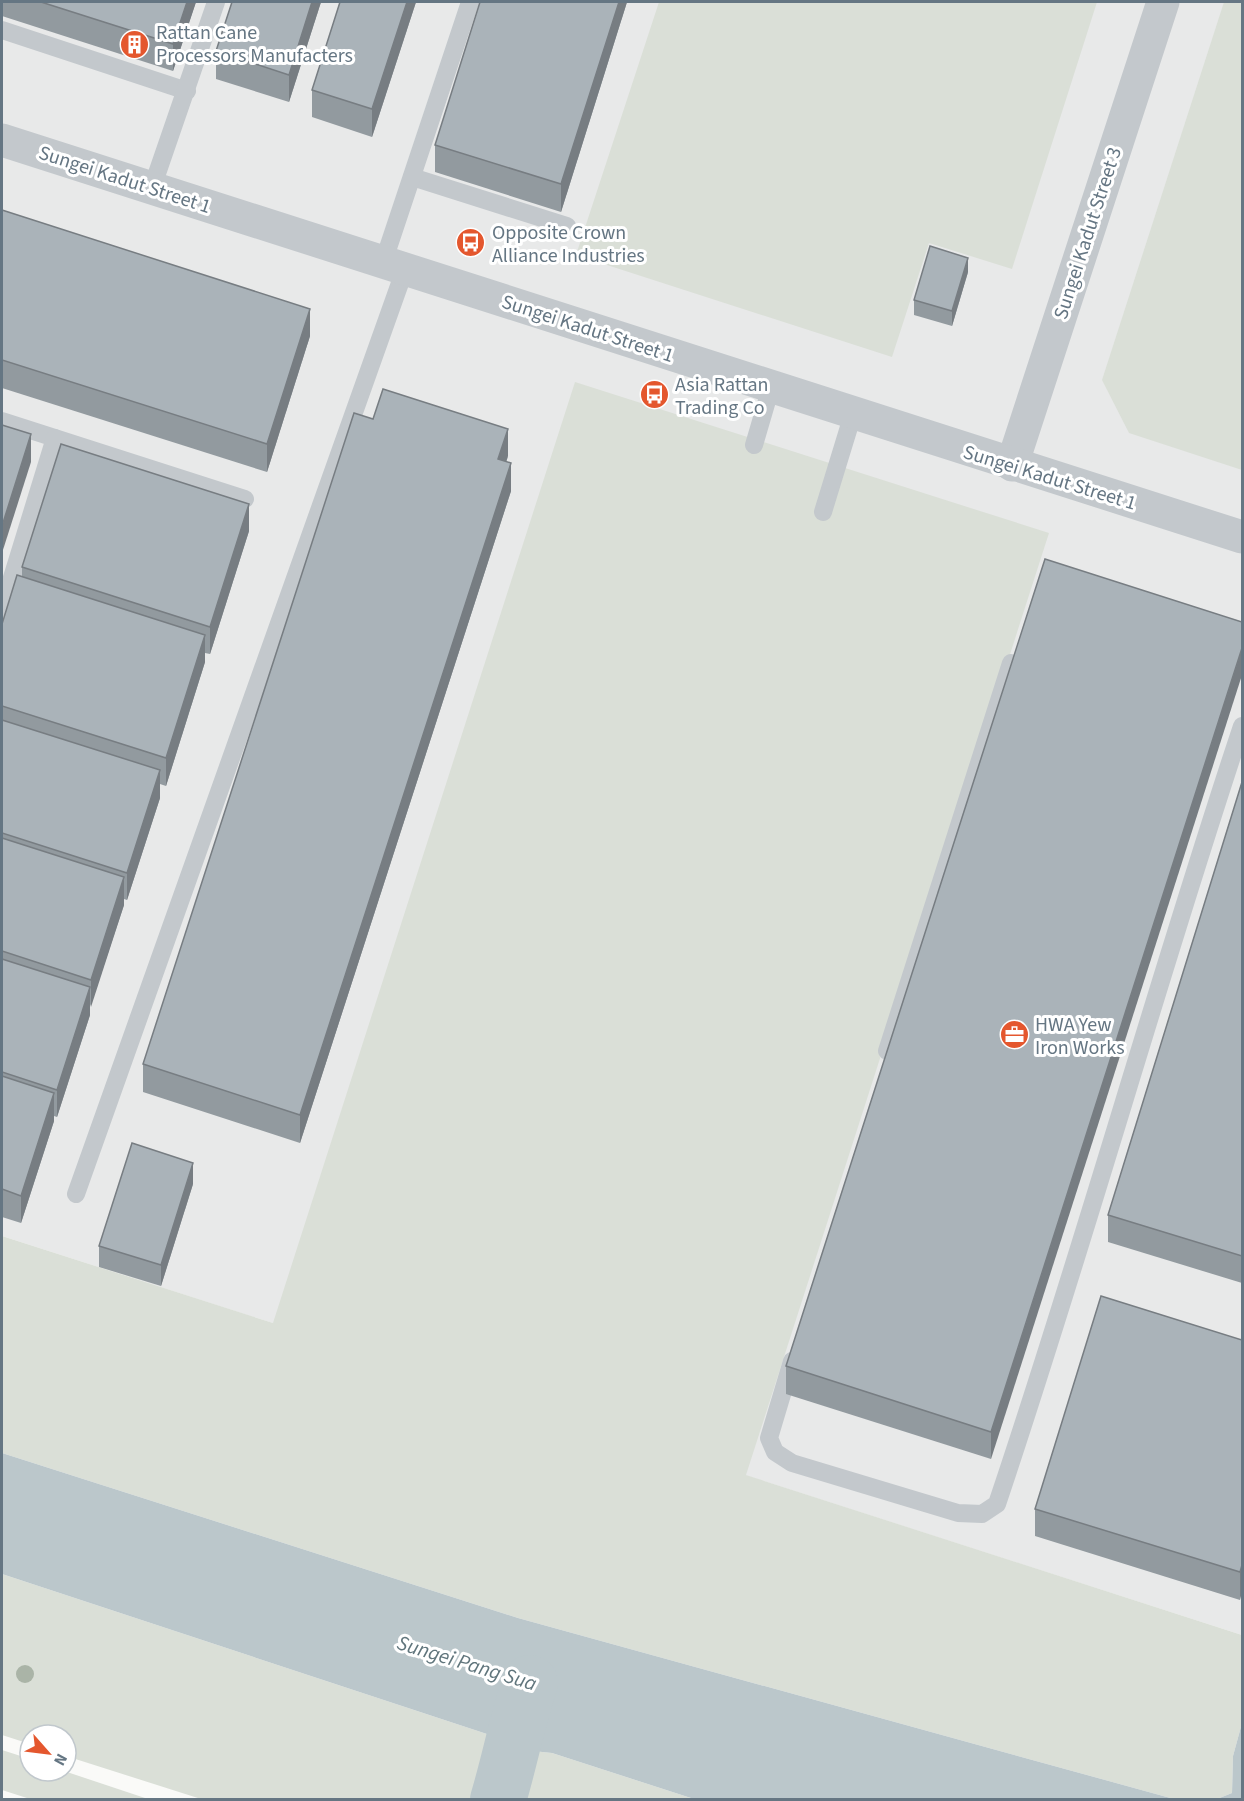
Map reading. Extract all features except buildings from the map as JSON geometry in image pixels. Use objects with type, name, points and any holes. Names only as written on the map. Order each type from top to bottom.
[{"type":"street","name":"Sungei Kadut Street 3","points":[[1012,465],[1162,2]]},
{"type":"street","name":"Sungei Kadut Street 1","points":[[2,140],[1242,537]]},
{"type":"lane","points":[[152,188],[216,2]]},
{"type":"lane","points":[[76,1194],[394,266],[412,177],[470,2]]},
{"type":"lane","points":[[2,30],[187,91]]},
{"type":"lane","points":[[412,177],[567,226]]},
{"type":"lane","points":[[754,445],[771,387]]},
{"type":"lane","points":[[823,512],[853,414]]},
{"type":"lane","points":[[2,421],[245,499]]},
{"type":"lane","points":[[2,610],[55,438]]},
{"type":"lane","points":[[883,1066],[1018,644]]},
{"type":"lane","points":[[797,1347],[769,1438],[775,1452],[792,1463],[958,1513],[982,1514],[997,1504],[1042,1368],[1191,880],[1242,726]]},
{"type":"shaded area","points":[[2,2],[1242,2],[1242,1635],[2,1236]]},
{"type":"shaded area","points":[[659,2],[1097,2],[1012,269],[929,243],[892,357],[576,255]]},
{"type":"shaded area","points":[[1224,2],[1242,2],[1242,470],[1129,433],[1102,380]]},
{"type":"shaded area","points":[[575,382],[1049,533],[746,1475],[1242,1635],[1242,1723],[1233,1756],[1232,1793],[1217,1799],[1174,1799],[518,1618],[2,1453],[2,1236],[273,1323]]},
{"type":"shaded area","points":[[2,1574],[496,1737],[513,1749],[552,1753],[694,1799],[201,1799],[78,1760],[78,1723],[18,1723],[18,1740],[2,1735]]},
{"type":"shaded area","points":[[2,1750],[18,1755],[18,1783],[78,1783],[78,1776],[148,1799],[30,1799],[2,1790]]},
{"type":"water","name":"Sungei Pang Sua","points":[[2,1453],[518,1618],[1174,1799],[694,1799],[552,1753],[513,1749],[496,1737],[2,1574]]},
{"type":"water","points":[[1242,1723],[1242,1799],[1217,1799],[1232,1793],[1233,1756]]},
{"type":"waterway","name":"Sungei Pang Sua","points":[[498,1800],[530,1683]]},
{"type":"place","name":"Rattan Cane Processors Manufacters","points":[[135,44]]},
{"type":"place","name":"Opposite Crown Alliance Industries","points":[[471,243]]},
{"type":"place","name":"Asia Rattan Trading Co","points":[[654,395]]},
{"type":"place","name":"HWA Yew Iron Works","points":[[1014,1035]]}]
